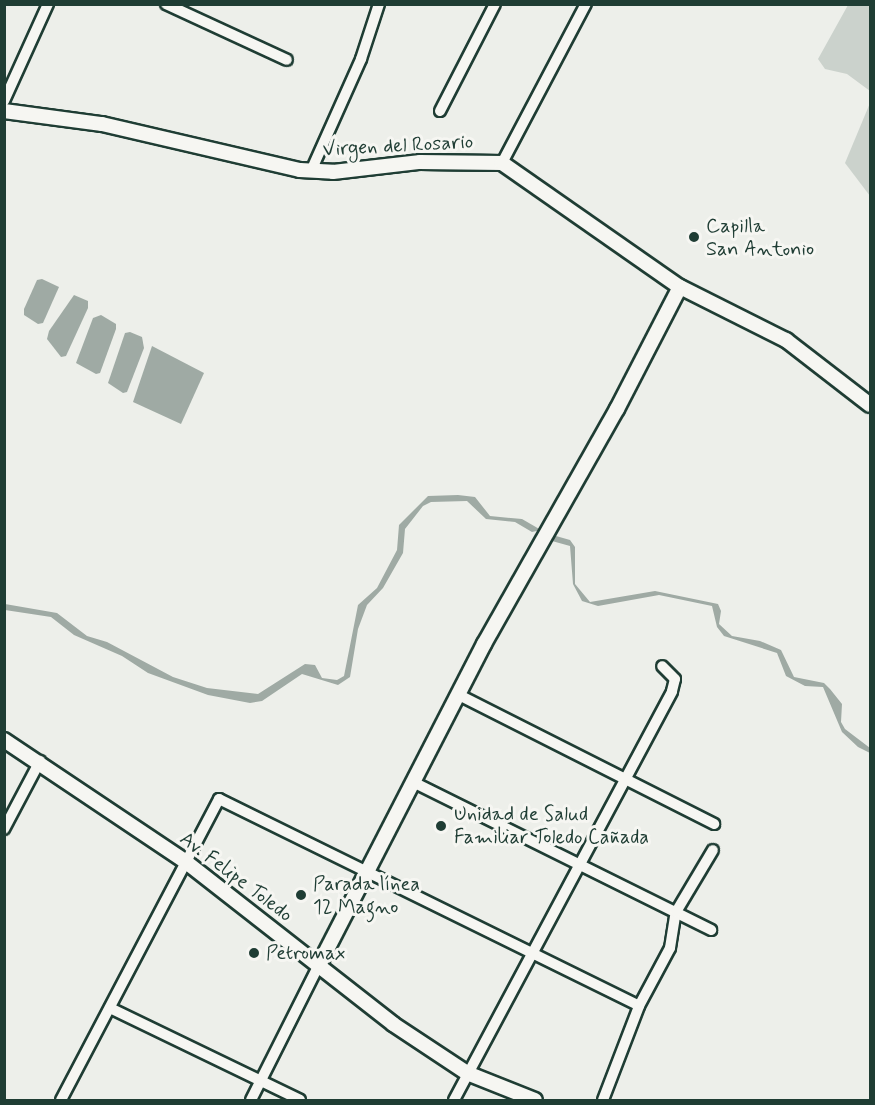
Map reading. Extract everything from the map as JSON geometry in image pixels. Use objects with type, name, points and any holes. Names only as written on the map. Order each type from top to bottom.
[{"type":"street","points":[[4,101],[48,4]]},
{"type":"street","points":[[166,4],[287,60]]},
{"type":"street","points":[[311,171],[362,59],[379,4]]},
{"type":"street","points":[[440,111],[495,4]]},
{"type":"street","points":[[586,4],[502,163],[680,287],[786,340],[870,405]]},
{"type":"street","name":"Virgen del Rosario","points":[[4,111],[102,124],[311,171],[420,162],[502,163]]},
{"type":"street","points":[[251,1101],[365,872],[484,644],[618,409],[680,287]]},
{"type":"street","points":[[454,1101],[672,691],[675,679],[662,666]]},
{"type":"street","points":[[459,695],[714,824]]},
{"type":"street","name":"Av. Felipe Toledo","points":[[4,740],[186,862],[393,1024],[467,1073],[535,1101]]},
{"type":"street","points":[[4,829],[40,762]]},
{"type":"street","points":[[413,782],[711,930]]},
{"type":"street","points":[[62,1100],[219,799],[639,1006]]},
{"type":"street","points":[[603,1101],[639,1006],[670,948],[676,912],[714,850]]},
{"type":"street","points":[[110,1008],[300,1101]]},
{"type":"shaded area","points":[[848,5],[870,5],[870,91],[847,74],[825,69],[818,59]]},
{"type":"shaded area","points":[[870,103],[870,196],[845,163]]},
{"type":"shaded area","points":[[42,279],[59,287],[43,323],[38,324],[24,315],[24,309],[37,280]]},
{"type":"shaded area","points":[[74,295],[88,301],[88,308],[66,356],[61,357],[47,339],[49,331]]},
{"type":"shaded area","points":[[101,315],[116,324],[116,329],[100,373],[96,374],[76,363],[93,318]]},
{"type":"shaded area","points":[[130,332],[142,337],[144,348],[127,392],[123,393],[108,383],[125,333]]},
{"type":"shaded area","points":[[152,346],[204,373],[181,424],[133,402]]},
{"type":"shaded area","points":[[428,496],[475,497],[490,516],[522,519],[541,530],[532,532],[515,522],[486,519],[467,501],[431,502],[423,506],[405,529],[403,553],[383,588],[367,605],[358,629],[350,677],[338,685],[302,674],[262,701],[250,703],[208,695],[148,673],[122,656],[74,635],[51,617],[5,610],[5,604],[57,613],[87,636],[107,642],[173,677],[207,688],[258,694],[305,664],[315,665],[322,678],[337,680],[344,676],[358,605],[377,588],[397,550],[399,525]]},
{"type":"shaded area","points":[[556,536],[570,540],[575,547],[575,584],[590,602],[655,591],[718,604],[721,611],[719,624],[732,636],[760,641],[781,650],[794,677],[824,683],[842,704],[841,722],[845,729],[870,748],[870,753],[858,747],[842,732],[823,687],[805,686],[786,676],[777,653],[724,636],[717,627],[712,606],[659,595],[598,606],[582,601],[573,584],[570,546],[552,541]]},
{"type":"place","name":"Capilla San Antonio","points":[[694,237]]},
{"type":"place","name":"Unidad de Salud Familiar Toledo Cañada","points":[[441,826]]},
{"type":"place","name":"Parada línea 12 Magno","points":[[301,895]]},
{"type":"place","name":"Petromax","points":[[254,953]]}]
